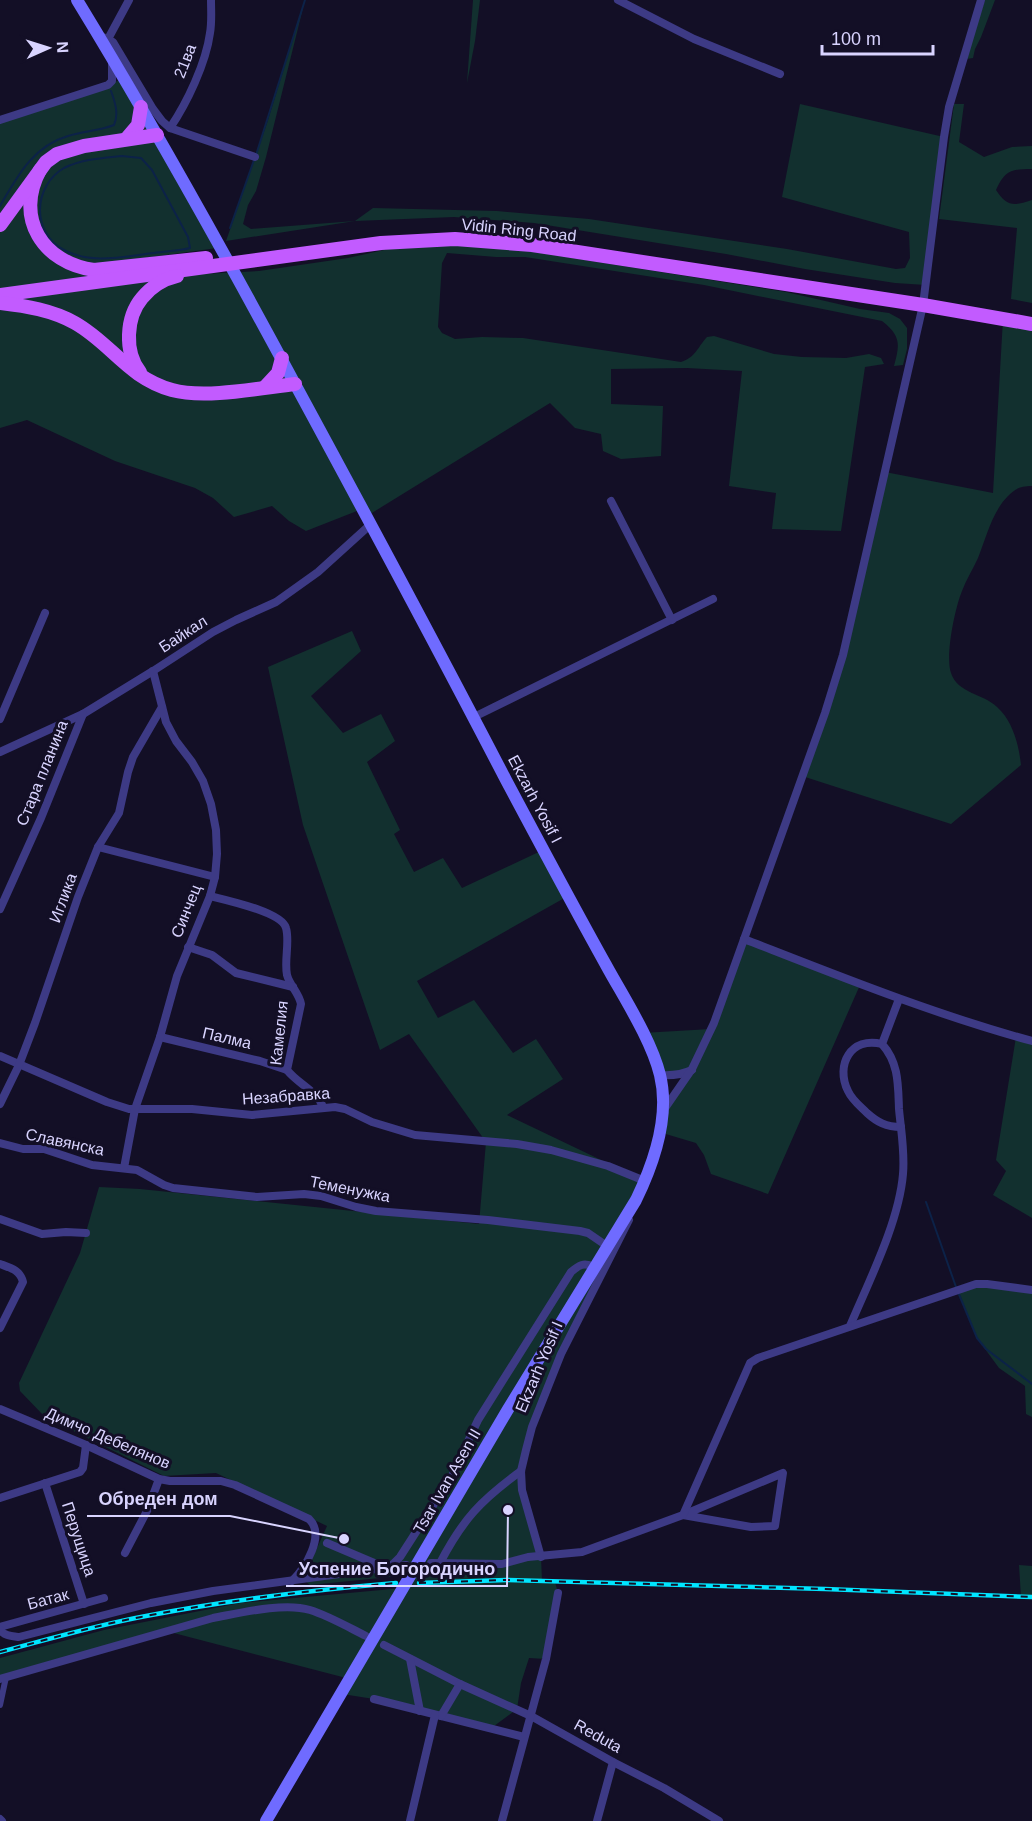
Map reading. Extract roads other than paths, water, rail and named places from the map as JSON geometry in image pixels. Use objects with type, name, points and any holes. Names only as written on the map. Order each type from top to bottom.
[{"type":"main road","name":"Ekzarh Yosif I","points":[[77,0],[103,36],[111,57],[208,224],[282,358],[543,850],[632,1012],[651,1052],[660,1075],[662,1101],[656,1148],[636,1200],[605,1249]]},
{"type":"main road","points":[[127,138],[138,125],[141,107]]},
{"type":"main road","points":[[0,225],[46,162],[57,154],[69,149],[157,135]]},
{"type":"main road","points":[[40,170],[34,182],[31,199],[33,225],[37,235],[55,255],[82,268],[106,269],[347,242],[381,243]]},
{"type":"main road","name":"Vidin Ring Road","points":[[0,295],[324,250],[381,243],[455,239],[532,245],[1032,324]]},
{"type":"main road","points":[[155,384],[146,379],[137,369],[130,354],[129,337],[133,316],[141,299],[154,286],[179,275],[304,258],[324,250]]},
{"type":"main road","points":[[0,303],[45,310],[76,324],[101,341],[140,376],[155,384],[188,393],[206,394],[295,384]]},
{"type":"main road","points":[[265,387],[278,373],[282,358]]},
{"type":"main road","name":"Tsar Ivan Asen II","points":[[266,1821],[605,1249]]},
{"type":"street","points":[[129,0],[103,36],[117,48],[162,121],[170,128],[255,157]]},
{"type":"street","name":"21ва","points":[[170,128],[188,94],[208,43],[211,31],[210,0]]},
{"type":"street","points":[[618,0],[694,39],[780,74]]},
{"type":"street","points":[[661,1114],[692,1069],[714,1023],[825,713],[843,655],[923,305],[949,107],[978,1]]},
{"type":"street","points":[[0,120],[108,86],[112,81],[113,72],[111,57]]},
{"type":"street","points":[[611,501],[672,620]]},
{"type":"street","name":"Байкал","points":[[0,752],[82,714],[213,632],[276,602],[318,572],[371,524]]},
{"type":"street","points":[[474,717],[713,599]]},
{"type":"street","points":[[0,719],[45,613]]},
{"type":"street","name":"Синчец","points":[[124,1168],[135,1109],[160,1037],[177,976],[210,896],[215,877],[216,830],[211,804],[203,781],[166,722],[153,671]]},
{"type":"street","name":"Иглика","points":[[0,1104],[19,1065],[98,847],[119,813],[133,757],[162,707]]},
{"type":"street","name":"Стара планина","points":[[0,909],[41,818],[82,714]]},
{"type":"street","points":[[98,847],[215,877]]},
{"type":"street","name":"Камелия","points":[[210,896],[266,912],[284,922],[287,973],[301,1004],[287,1070],[292,1077],[317,1096],[323,1107]]},
{"type":"street","points":[[744,939],[899,999],[979,1027],[1032,1041]]},
{"type":"street","points":[[188,947],[212,956],[236,973],[293,987]]},
{"type":"street","points":[[882,1044],[899,999]]},
{"type":"street","name":"Палма","points":[[160,1037],[260,1061],[287,1070]]},
{"type":"street","points":[[850,1326],[883,1248],[903,1175],[903,1150],[896,1069],[889,1052],[882,1044],[868,1043],[853,1049],[845,1063],[843,1073],[849,1094],[882,1124],[901,1127]]},
{"type":"street","name":"Незабравка","points":[[0,1056],[120,1107],[192,1109],[252,1115],[335,1107],[345,1109],[372,1122],[415,1135],[517,1144],[551,1150],[608,1166],[645,1181]]},
{"type":"street","points":[[660,1075],[672,1076],[692,1069]]},
{"type":"street","name":"Славянска","points":[[0,1143],[23,1149],[44,1149],[92,1165],[124,1168]]},
{"type":"street","name":"Теменужка","points":[[124,1168],[137,1170],[173,1188],[257,1197],[304,1194],[376,1211],[488,1220],[580,1231],[588,1233],[605,1249]]},
{"type":"street","name":"Ekzarh Yosif I","points":[[541,1557],[522,1490],[521,1471],[532,1427],[561,1354],[625,1229],[636,1200]]},
{"type":"street","points":[[0,1219],[42,1234],[86,1233]]},
{"type":"street","points":[[0,1264],[18,1271],[23,1282],[3,1316],[0,1328]]},
{"type":"street","points":[[386,1568],[400,1557],[452,1476],[478,1420],[571,1272],[583,1264],[594,1267]]},
{"type":"street","points":[[683,1515],[750,1363],[758,1358],[976,1284],[1032,1290]]},
{"type":"street","points":[[545,1348],[561,1354]]},
{"type":"street","name":"Димчо Дебелянов","points":[[0,1409],[87,1445],[159,1479],[222,1481],[309,1520],[316,1529],[311,1553],[301,1572],[292,1581]]},
{"type":"street","points":[[0,1498],[80,1472],[83,1468],[87,1445]]},
{"type":"street","points":[[521,1471],[494,1491],[464,1522],[436,1563],[502,1564],[528,1557],[582,1552],[683,1515],[783,1473],[775,1527],[751,1527],[683,1515]]},
{"type":"street","points":[[125,1553],[148,1509],[159,1479]]},
{"type":"street","name":"Перущица","points":[[45,1483],[84,1604]]},
{"type":"street","points":[[327,1543],[386,1568]]},
{"type":"street","points":[[0,1629],[3,1634],[19,1636],[151,1603],[224,1589],[406,1565]]},
{"type":"street","points":[[502,1821],[546,1659],[558,1593]]},
{"type":"street","name":"Батак","points":[[0,1629],[104,1598]]},
{"type":"street","points":[[0,1705],[3,1678],[213,1618],[248,1611],[285,1608],[309,1610],[366,1636]]},
{"type":"street","name":"Reduta","points":[[384,1645],[460,1684],[531,1716],[664,1788],[719,1821]]},
{"type":"street","points":[[410,1659],[420,1711]]},
{"type":"street","points":[[410,1821],[438,1715],[460,1684]]},
{"type":"street","points":[[374,1699],[524,1737]]},
{"type":"street","points":[[597,1821],[613,1762]]},
{"type":"waterway","points":[[256,155],[305,0]]},
{"type":"waterway","points":[[0,206],[27,164],[45,147],[68,136],[114,125],[116,112],[111,91]]},
{"type":"waterway","points":[[122,156],[141,158],[152,170],[188,237],[190,248],[120,257],[86,257],[64,250],[46,233],[41,221],[40,209],[46,186],[54,176],[64,168],[78,163],[122,156]]},
{"type":"waterway","points":[[230,228],[254,160]]},
{"type":"waterway","points":[[926,1202],[956,1287]]},
{"type":"waterway","points":[[958,1292],[977,1338],[986,1349],[1032,1384]]},
{"type":"railway","points":[[419,1583],[506,1580],[1032,1597]]},
{"type":"railway","points":[[0,1652],[73,1632],[177,1610],[271,1596],[396,1583]]},
{"type":"place","name":"Успение Богородично","points":[[508,1510]]},
{"type":"place","name":"Обреден дом","points":[[344,1539]]}]
